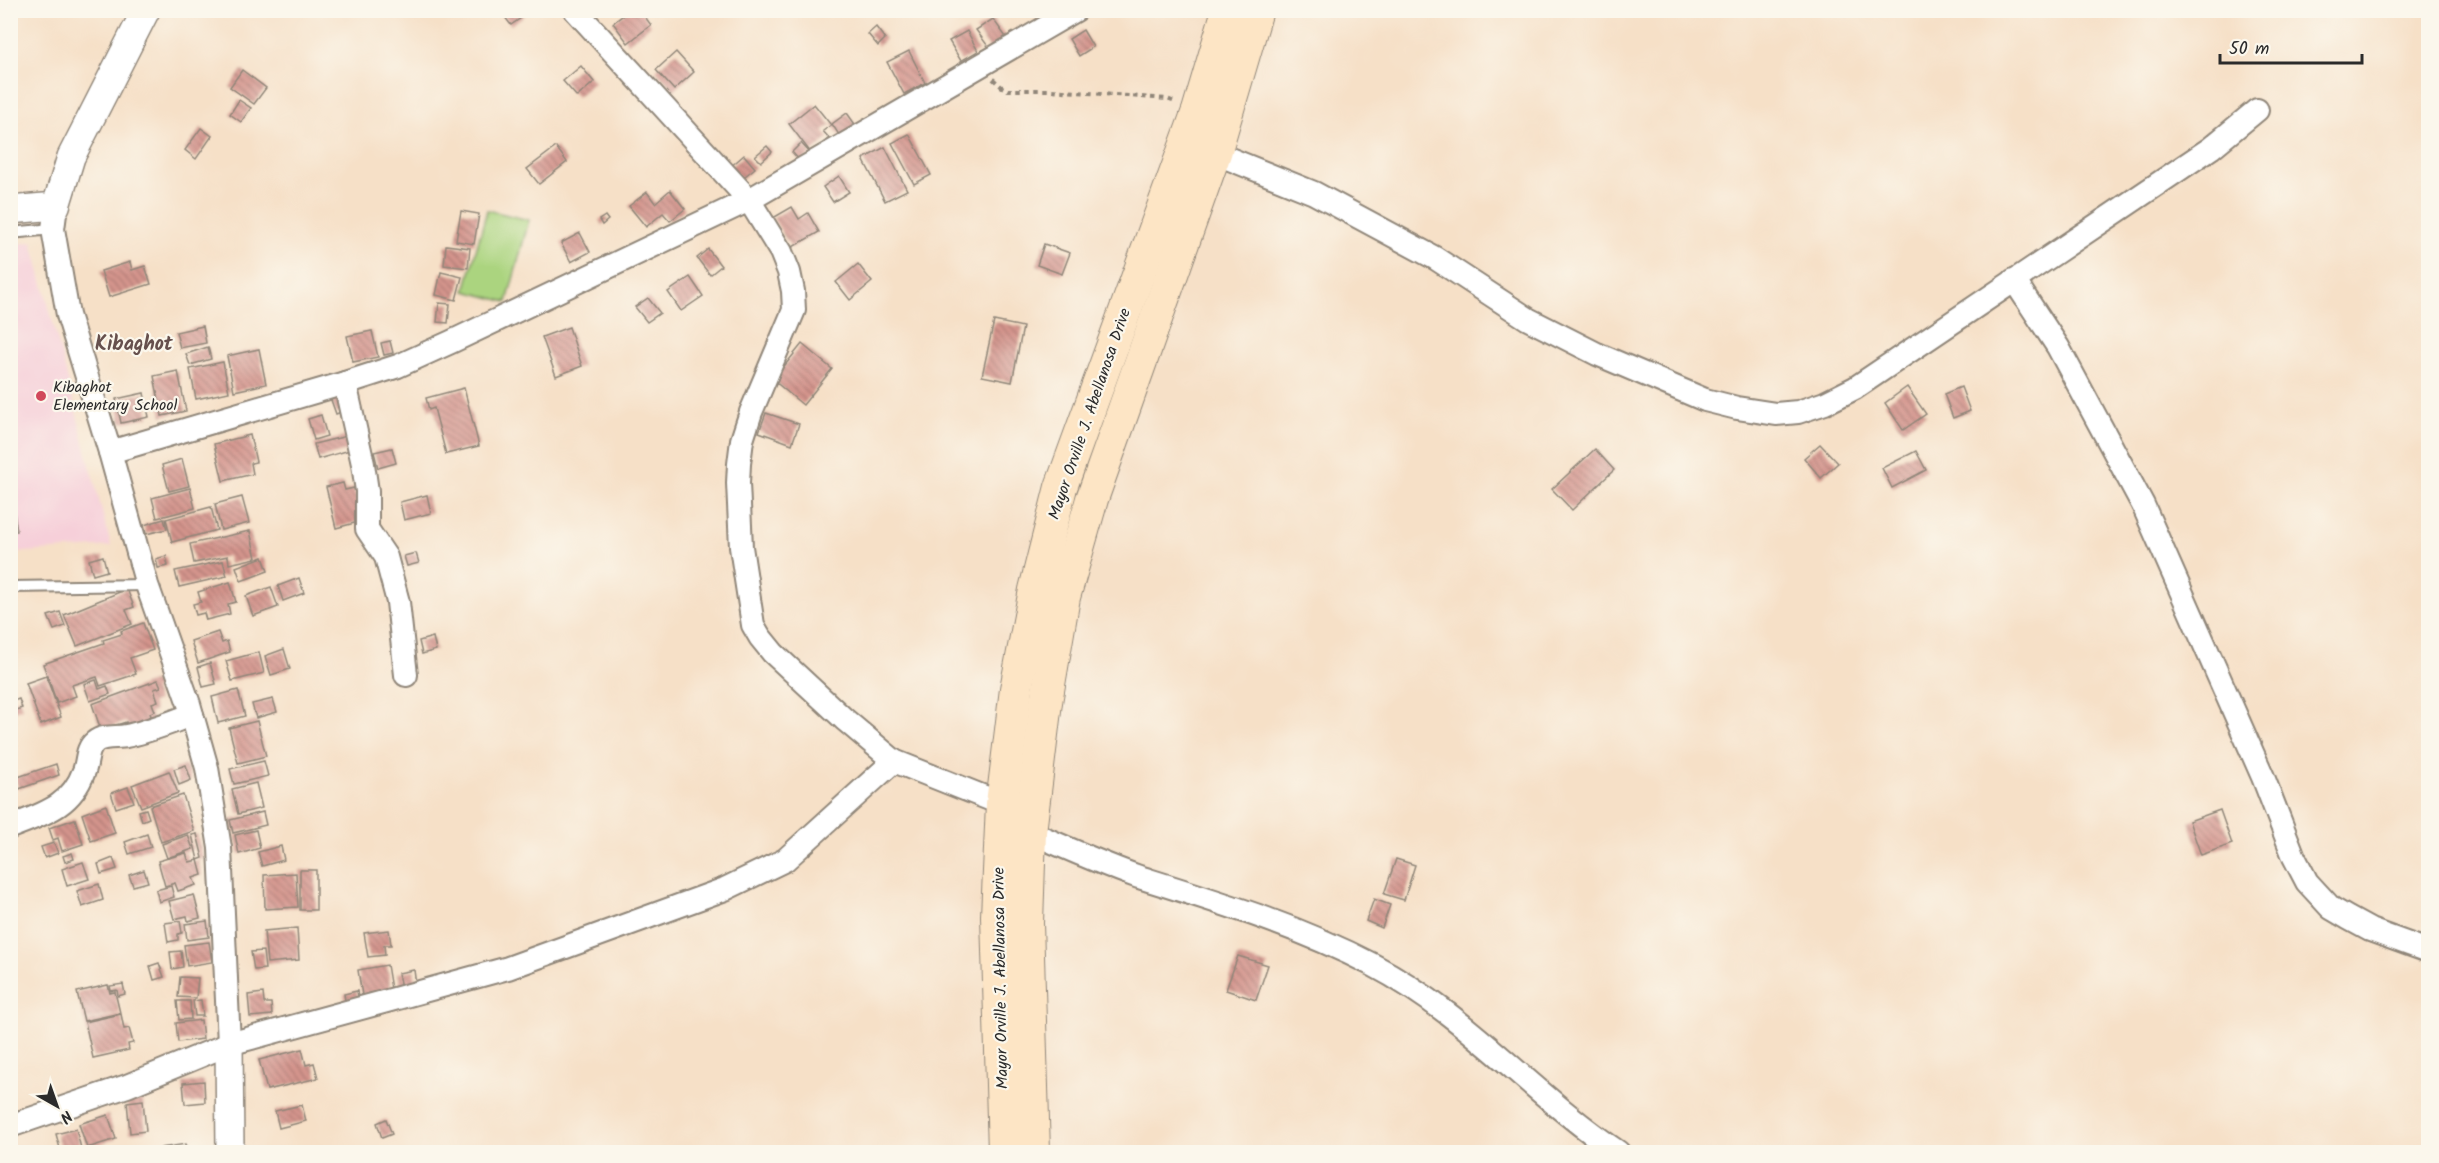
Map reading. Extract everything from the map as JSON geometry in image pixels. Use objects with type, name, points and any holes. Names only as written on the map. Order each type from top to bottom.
[{"type":"main road","name":"Mayor Orville J. Abellanosa Drive","points":[[1034,1152],[1017,1079],[997,916],[1002,804],[1020,667],[1035,590],[1061,487],[1198,111],[1228,10]]},
{"type":"main road","name":"Mayor Orville J. Abellanosa Drive","points":[[1004,1152],[1017,1079],[1030,832],[1046,702],[1064,597],[1092,499],[1215,153],[1257,10]]},
{"type":"main road","points":[[1061,487],[1092,499]]},
{"type":"street","points":[[146,10],[71,157],[55,218],[68,315],[110,452],[147,585],[192,715],[207,768],[220,848],[229,1044],[230,1152]]},
{"type":"street","points":[[575,10],[749,201],[781,252],[793,291],[794,310],[751,412],[741,448],[738,483],[741,548],[753,625],[760,638],[773,653],[844,719],[894,761],[1002,804]]},
{"type":"street","points":[[110,452],[345,383],[398,366],[441,347],[749,201],[1076,10]]},
{"type":"street","points":[[1215,153],[1314,193],[1435,258],[1528,319],[1598,354],[1705,400],[1776,414],[1798,412],[1825,403],[1855,388],[2211,148],[2257,110]]},
{"type":"street","points":[[10,210],[55,218]]},
{"type":"street","points":[[2014,280],[2058,347],[2143,504],[2263,777],[2294,857],[2307,882],[2331,908],[2348,918],[2370,930],[2428,951]]},
{"type":"street","points":[[345,383],[363,464],[367,491],[367,529],[386,557],[398,602],[406,675]]},
{"type":"street","points":[[10,827],[56,809],[64,801],[79,783],[89,748],[98,739],[126,736],[192,715]]},
{"type":"street","points":[[10,1126],[127,1086],[229,1044],[508,968],[724,889],[785,860],[894,761]]},
{"type":"street","points":[[1030,832],[1139,876],[1184,889],[1294,928],[1374,966],[1464,1028],[1510,1064],[1554,1105],[1618,1152]]},
{"type":"lane","points":[[10,233],[55,218]]},
{"type":"lane","points":[[10,587],[147,585]]},
{"type":"path","points":[[982,64],[995,81],[1008,90],[1051,90],[1167,99],[1198,111]]},
{"type":"shaded area","name":"Kibaghot Elementary School","points":[[32,242],[111,546],[11,553],[11,245]]},
{"type":"green space","points":[[487,210],[529,220],[507,302],[465,291]]},
{"type":"building","points":[[521,10],[525,15],[511,25],[501,12]]},
{"type":"building","points":[[630,10],[640,10],[651,25],[628,43],[613,23]]},
{"type":"building","points":[[993,19],[1006,37],[990,49],[976,30]]},
{"type":"building","points":[[876,27],[885,39],[878,46],[868,34]]},
{"type":"building","points":[[1083,30],[1093,47],[1079,56],[1069,39]]},
{"type":"building","points":[[967,31],[978,51],[961,61],[949,41]]},
{"type":"building","points":[[909,51],[925,83],[904,94],[887,62]]},
{"type":"building","points":[[676,52],[694,72],[674,90],[656,70]]},
{"type":"building","points":[[581,66],[594,82],[577,97],[563,81]]},
{"type":"building","points":[[242,70],[266,88],[254,104],[230,87]]},
{"type":"building","points":[[239,100],[251,108],[241,122],[230,114]]},
{"type":"building","points":[[814,104],[831,125],[823,131],[829,138],[811,153],[789,124]]},
{"type":"building","points":[[847,113],[857,127],[841,138],[832,124]]},
{"type":"building","points":[[201,128],[212,136],[196,159],[185,150]]},
{"type":"building","points":[[909,134],[931,175],[914,184],[892,143]]},
{"type":"building","points":[[801,143],[811,154],[801,162],[792,152]]},
{"type":"building","points":[[767,146],[772,152],[761,162],[755,156]]},
{"type":"building","points":[[556,147],[567,162],[539,184],[527,169]]},
{"type":"building","points":[[885,147],[907,190],[885,201],[863,159]]},
{"type":"building","points":[[744,155],[755,168],[739,181],[729,168]]},
{"type":"building","points":[[839,176],[849,192],[833,202],[823,187]]},
{"type":"building","points":[[670,190],[685,209],[670,221],[663,213],[646,227],[629,206],[647,192],[655,203]]},
{"type":"building","points":[[792,207],[799,219],[808,213],[819,232],[791,248],[773,218]]},
{"type":"building","points":[[461,211],[479,214],[474,244],[456,241]]},
{"type":"building","points":[[605,216],[608,220],[602,225],[599,220]]},
{"type":"building","points":[[580,233],[590,252],[571,262],[561,243]]},
{"type":"building","points":[[1044,244],[1070,253],[1062,274],[1037,265]]},
{"type":"building","points":[[446,245],[470,248],[468,268],[444,265]]},
{"type":"building","points":[[708,249],[721,266],[710,275],[697,258]]},
{"type":"building","points":[[130,262],[132,270],[145,266],[151,284],[109,297],[101,271]]},
{"type":"building","points":[[858,264],[872,282],[850,300],[836,282]]},
{"type":"building","points":[[441,272],[462,277],[456,300],[436,295]]},
{"type":"building","points":[[690,277],[703,296],[681,311],[668,292]]},
{"type":"building","points":[[648,298],[660,313],[647,322],[635,307]]},
{"type":"building","points":[[439,303],[450,304],[448,323],[437,322]]},
{"type":"building","points":[[994,321],[1023,327],[1012,382],[982,376]]},
{"type":"building","points":[[203,326],[206,343],[180,348],[176,332]]},
{"type":"building","points":[[569,327],[582,366],[556,376],[542,337]]},
{"type":"building","points":[[372,331],[378,357],[353,362],[347,336]]},
{"type":"building","points":[[390,341],[393,353],[384,355],[381,343]]},
{"type":"building","points":[[802,344],[832,369],[803,405],[773,380]]},
{"type":"building","points":[[208,347],[211,359],[190,365],[186,354]]},
{"type":"building","points":[[259,349],[266,384],[234,391],[227,356]]},
{"type":"building","points":[[223,362],[229,392],[196,399],[190,369]]},
{"type":"building","points":[[178,371],[186,411],[162,416],[154,376]]},
{"type":"building","points":[[1907,387],[1926,414],[1903,430],[1885,403]]},
{"type":"building","points":[[1961,387],[1970,411],[1953,418],[1944,394]]},
{"type":"building","points":[[464,388],[479,446],[446,454],[434,408],[429,410],[426,398]]},
{"type":"building","points":[[144,393],[149,417],[121,423],[116,399]]},
{"type":"building","points":[[338,395],[344,411],[336,414],[330,397]]},
{"type":"building","points":[[766,413],[799,424],[792,444],[759,432]]},
{"type":"building","points":[[321,415],[327,436],[314,440],[308,419]]},
{"type":"building","points":[[250,435],[256,462],[251,463],[253,474],[223,481],[214,444]]},
{"type":"building","points":[[347,436],[350,450],[318,459],[314,444]]},
{"type":"building","points":[[1820,444],[1838,463],[1821,478],[1804,458]]},
{"type":"building","points":[[392,448],[396,463],[378,468],[374,452]]},
{"type":"building","points":[[1595,449],[1614,470],[1572,510],[1552,489]]},
{"type":"building","points":[[1916,451],[1926,470],[1892,488],[1882,468]]},
{"type":"building","points":[[182,459],[189,486],[169,491],[162,465]]},
{"type":"building","points":[[343,483],[345,490],[354,488],[362,521],[336,528],[326,487]]},
{"type":"building","points":[[190,488],[195,508],[157,518],[152,498]]},
{"type":"building","points":[[427,495],[431,513],[404,520],[400,502]]},
{"type":"building","points":[[242,497],[249,523],[221,530],[215,504]]},
{"type":"building","points":[[10,505],[13,505],[17,531],[10,532]]},
{"type":"building","points":[[211,507],[217,530],[172,542],[166,519]]},
{"type":"building","points":[[164,519],[167,529],[146,534],[144,525]]},
{"type":"building","points":[[250,531],[256,558],[229,564],[228,556],[194,563],[190,544]]},
{"type":"building","points":[[416,553],[419,563],[407,566],[404,556]]},
{"type":"building","points":[[103,556],[107,571],[93,575],[89,560]]},
{"type":"building","points":[[166,556],[168,566],[158,568],[156,559]]},
{"type":"building","points":[[263,557],[268,571],[241,581],[236,567]]},
{"type":"building","points":[[223,561],[227,576],[179,587],[175,571]]},
{"type":"building","points":[[299,578],[304,593],[283,601],[278,586]]},
{"type":"building","points":[[230,582],[236,602],[228,604],[230,614],[206,620],[204,613],[196,615],[193,604],[201,602],[198,592]]},
{"type":"building","points":[[271,587],[278,607],[253,616],[246,596]]},
{"type":"building","points":[[127,589],[134,607],[126,610],[132,624],[77,646],[64,615]]},
{"type":"building","points":[[60,612],[65,626],[54,630],[48,616]]},
{"type":"building","points":[[143,623],[153,650],[130,658],[136,674],[100,686],[97,677],[72,685],[76,696],[57,703],[43,664],[104,643],[103,640],[122,634],[121,631]]},
{"type":"building","points":[[218,632],[222,643],[227,641],[230,652],[198,663],[191,641]]},
{"type":"building","points":[[433,637],[436,650],[422,654],[419,641]]},
{"type":"building","points":[[284,649],[290,669],[271,675],[265,656]]},
{"type":"building","points":[[259,652],[264,673],[232,681],[226,661]]},
{"type":"building","points":[[210,663],[216,684],[203,687],[198,667]]},
{"type":"building","points":[[46,676],[61,717],[41,725],[26,683]]},
{"type":"building","points":[[96,680],[99,689],[107,686],[110,694],[90,701],[84,684]]},
{"type":"building","points":[[158,680],[161,687],[154,689],[158,701],[152,703],[155,711],[150,713],[153,722],[129,731],[126,722],[101,730],[92,704]]},
{"type":"building","points":[[238,690],[245,716],[218,723],[212,697]]},
{"type":"building","points":[[19,699],[22,708],[10,712],[10,702]]},
{"type":"building","points":[[273,699],[277,712],[256,718],[252,704]]},
{"type":"building","points":[[257,721],[266,756],[238,763],[229,728]]},
{"type":"building","points":[[264,761],[268,776],[234,784],[230,769]]},
{"type":"building","points":[[56,764],[59,775],[19,789],[15,778]]},
{"type":"building","points":[[186,765],[191,780],[179,785],[174,769]]},
{"type":"building","points":[[169,771],[178,793],[141,807],[132,785]]},
{"type":"building","points":[[256,783],[262,808],[238,814],[232,789]]},
{"type":"building","points":[[128,787],[134,802],[116,808],[111,793]]},
{"type":"building","points":[[183,795],[194,831],[161,842],[150,806]]},
{"type":"building","points":[[106,805],[115,833],[91,841],[82,814]]},
{"type":"building","points":[[146,809],[149,818],[142,821],[139,811]]},
{"type":"building","points":[[2220,810],[2232,844],[2201,855],[2189,821]]},
{"type":"building","points":[[263,812],[266,825],[233,833],[230,820]]},
{"type":"building","points":[[75,819],[83,844],[62,851],[58,838],[53,840],[49,828]]},
{"type":"building","points":[[256,830],[260,848],[239,854],[235,835]]},
{"type":"building","points":[[147,834],[151,847],[129,854],[125,842]]},
{"type":"building","points":[[197,834],[203,858],[198,860],[192,835]]},
{"type":"building","points":[[188,835],[193,849],[167,858],[162,844]]},
{"type":"building","points":[[54,843],[58,853],[45,858],[41,847]]},
{"type":"building","points":[[281,846],[284,860],[262,866],[258,852]]},
{"type":"building","points":[[72,853],[74,859],[65,862],[63,856]]},
{"type":"building","points":[[186,853],[189,862],[198,860],[202,875],[193,878],[196,885],[178,891],[175,883],[165,886],[158,861]]},
{"type":"building","points":[[113,858],[117,869],[101,874],[98,864]]},
{"type":"building","points":[[1396,859],[1415,865],[1404,900],[1384,894]]},
{"type":"building","points":[[83,862],[89,879],[67,886],[62,869]]},
{"type":"building","points":[[144,870],[148,882],[133,886],[129,875]]},
{"type":"building","points":[[300,870],[316,870],[316,910],[300,910]]},
{"type":"building","points":[[296,873],[298,907],[265,909],[264,875]]},
{"type":"building","points":[[99,884],[103,900],[82,907],[77,891]]},
{"type":"building","points":[[171,886],[174,897],[159,902],[156,890]]},
{"type":"building","points":[[194,895],[200,918],[188,921],[187,916],[174,919],[169,901]]},
{"type":"building","points":[[1374,899],[1390,905],[1382,928],[1366,921]]},
{"type":"building","points":[[180,921],[182,933],[178,934],[178,940],[168,942],[165,923]]},
{"type":"building","points":[[207,921],[209,937],[187,940],[185,924]]},
{"type":"building","points":[[297,928],[299,960],[267,963],[264,931]]},
{"type":"building","points":[[389,930],[391,945],[384,945],[385,955],[368,957],[364,933]]},
{"type":"building","points":[[209,942],[212,962],[187,966],[184,945]]},
{"type":"building","points":[[181,951],[183,967],[172,969],[170,952]]},
{"type":"building","points":[[263,951],[265,969],[254,970],[251,952]]},
{"type":"building","points":[[1238,956],[1268,965],[1256,1000],[1226,990]]},
{"type":"building","points":[[159,963],[164,977],[154,980],[150,966]]},
{"type":"building","points":[[387,965],[391,989],[362,995],[358,970]]},
{"type":"building","points":[[414,970],[416,985],[401,988],[398,973]]},
{"type":"building","points":[[180,977],[198,978],[196,998],[178,997]]},
{"type":"building","points":[[123,984],[125,994],[118,996],[117,990],[111,991],[110,986]]},
{"type":"building","points":[[108,985],[110,993],[115,992],[120,1013],[84,1021],[77,992]]},
{"type":"building","points":[[357,991],[358,997],[345,1000],[344,994]]},
{"type":"building","points":[[263,993],[264,1003],[271,1003],[272,1015],[250,1017],[248,995]]},
{"type":"building","points":[[201,1000],[203,1016],[195,1016],[193,1001]]},
{"type":"building","points":[[177,1001],[190,1001],[191,1019],[179,1020]]},
{"type":"building","points":[[121,1014],[124,1029],[129,1028],[133,1043],[128,1044],[129,1050],[93,1058],[85,1022]]},
{"type":"building","points":[[201,1020],[203,1039],[178,1042],[176,1023]]},
{"type":"building","points":[[302,1049],[306,1065],[314,1063],[318,1078],[267,1090],[259,1060]]},
{"type":"building","points":[[204,1081],[205,1102],[185,1104],[183,1083]]},
{"type":"building","points":[[143,1100],[146,1131],[130,1133],[127,1102]]},
{"type":"building","points":[[302,1105],[306,1121],[279,1128],[275,1111]]},
{"type":"building","points":[[108,1115],[116,1139],[87,1148],[79,1124]]},
{"type":"building","points":[[386,1119],[392,1134],[382,1138],[377,1123]]},
{"type":"building","points":[[76,1129],[82,1152],[61,1152],[56,1134]]},
{"type":"building","points":[[186,1144],[187,1150],[195,1152],[161,1152],[161,1148]]},
{"type":"place","name":"Kibaghot Elementary School","points":[[41,396]]},
{"type":"district","name":"Kibaghot","points":[[134,345]]}]
